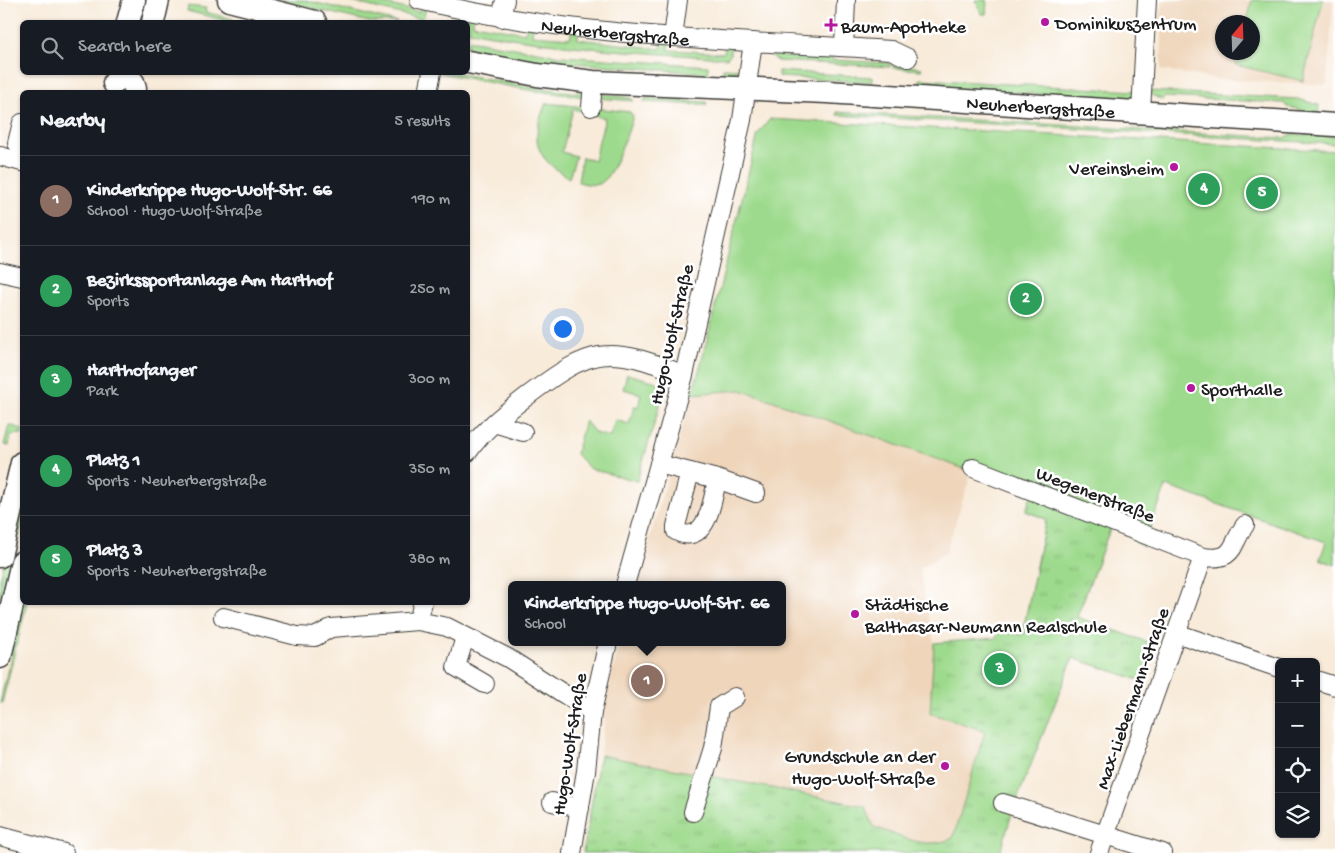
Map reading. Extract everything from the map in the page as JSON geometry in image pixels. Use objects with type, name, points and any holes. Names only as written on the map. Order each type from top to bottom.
[{"type":"main road","points":[[129,20],[134,0]]},
{"type":"main road","points":[[153,20],[158,0]]},
{"type":"main road","points":[[229,0],[307,20]]},
{"type":"main road","name":"Neuherbergstraße","points":[[470,62],[537,75],[593,82],[827,92],[1335,125]]},
{"type":"main road","points":[[0,556],[20,471]]},
{"type":"main road","points":[[0,657],[20,584]]},
{"type":"street","name":"Neuherbergstraße","points":[[419,0],[446,15],[501,18],[545,26],[674,37],[891,50],[908,58]]},
{"type":"street","points":[[501,18],[505,0]]},
{"type":"street","points":[[674,37],[678,0]]},
{"type":"street","points":[[844,47],[846,0]]},
{"type":"street","points":[[1141,112],[1147,0]]},
{"type":"street","points":[[747,90],[753,42]]},
{"type":"street","points":[[428,90],[431,75]]},
{"type":"street","points":[[590,108],[593,82]]},
{"type":"street","name":"Hugo-Wolf-Straße","points":[[626,581],[684,375],[717,193],[742,120],[747,90]]},
{"type":"street","points":[[0,156],[20,161]]},
{"type":"street","points":[[0,272],[20,277]]},
{"type":"street","points":[[470,445],[494,423],[558,372],[578,361],[591,357],[622,355],[684,375]]},
{"type":"street","points":[[494,423],[522,432]]},
{"type":"street","points":[[659,464],[717,479],[756,493]]},
{"type":"street","name":"Wegenerstraße","points":[[973,468],[1203,557]]},
{"type":"street","points":[[690,472],[676,526],[676,531],[683,534],[691,535],[702,528],[709,516],[717,479]]},
{"type":"street","points":[[1203,557],[1218,559],[1228,554],[1236,544],[1239,533],[1245,525]]},
{"type":"street","name":"Max-Liebermann-Straße","points":[[1100,853],[1203,557]]},
{"type":"street","points":[[418,621],[422,605]]},
{"type":"street","points":[[223,617],[297,636],[315,637],[331,628],[418,621],[447,628],[508,658],[592,712]]},
{"type":"street","points":[[1176,633],[1275,667]]},
{"type":"street","points":[[465,637],[456,667],[485,684]]},
{"type":"street","name":"Hugo-Wolf-Straße","points":[[572,853],[588,755],[592,712],[607,646]]},
{"type":"street","points":[[1320,681],[1335,686]]},
{"type":"street","points":[[693,812],[713,748],[719,707],[735,697]]},
{"type":"street","points":[[552,802],[580,808]]},
{"type":"street","points":[[1003,803],[1163,853]]},
{"type":"street","points":[[0,836],[64,853]]},
{"type":"shaded area","points":[[1164,0],[1333,0],[1327,85],[1216,79],[1161,70],[1162,33],[1158,25]]},
{"type":"shaded area","name":"Städtische Balthasar-Neumann Realschule","points":[[740,390],[809,412],[972,471],[946,552],[919,569],[934,643],[930,713],[985,730],[953,838],[942,843],[929,845],[874,827],[865,805],[600,755],[607,696],[619,646],[786,646],[786,581],[637,581],[692,394]]},
{"type":"green space","points":[[277,0],[304,0],[389,20],[361,20]]},
{"type":"green space","points":[[344,0],[368,0],[419,12],[422,4],[427,5],[424,16],[421,19]]},
{"type":"green space","points":[[975,0],[987,0],[986,14],[982,14]]},
{"type":"green space","points":[[1252,0],[1323,0],[1303,81],[1236,65],[1237,60],[1260,60],[1260,15],[1249,15]]},
{"type":"green space","points":[[188,6],[206,8],[205,12],[233,19],[223,20],[187,11]]},
{"type":"green space","points":[[469,15],[474,15],[473,24],[525,33],[527,25],[533,26],[532,35],[570,38],[572,30],[578,31],[578,39],[661,49],[662,40],[668,41],[668,50],[724,53],[725,45],[730,45],[730,55],[727,58],[630,51],[501,37],[470,31],[470,20],[468,20]]},
{"type":"green space","points":[[470,40],[561,56],[708,66],[708,77],[702,73],[534,60],[470,48]]},
{"type":"green space","points":[[774,48],[779,48],[779,56],[825,59],[826,51],[832,51],[832,60],[890,63],[890,67],[777,61],[773,58]]},
{"type":"green space","points":[[893,57],[905,65],[922,68],[921,70],[893,68]]},
{"type":"green space","points":[[723,68],[742,69],[731,77],[722,78]]},
{"type":"green space","points":[[778,71],[872,77],[872,82],[778,77]]},
{"type":"green space","points":[[450,75],[467,75],[578,93],[583,89],[586,97],[528,90]]},
{"type":"green space","points":[[920,79],[1135,91],[1130,99],[1118,103],[1114,99],[936,88],[919,85]]},
{"type":"green space","points":[[1149,91],[1298,99],[1319,105],[1318,114],[1287,107],[1284,103],[1165,97],[1162,100],[1152,95]]},
{"type":"green space","points":[[600,93],[631,98],[634,101],[597,98]]},
{"type":"green space","points":[[646,98],[707,102],[706,105],[644,102]]},
{"type":"green space","points":[[546,103],[586,107],[582,111],[573,109],[562,152],[576,156],[569,178],[548,163],[538,146],[538,127]]},
{"type":"green space","points":[[594,108],[630,112],[633,116],[620,152],[606,179],[599,184],[593,185],[578,182],[582,157],[594,160],[605,118],[594,115]]},
{"type":"green space","points":[[837,112],[1285,138],[1292,134],[1335,136],[1335,144],[837,115]]},
{"type":"green space","points":[[770,119],[1335,151],[1335,565],[1320,559],[1326,542],[1166,486],[1143,547],[1112,524],[1035,571],[1046,519],[1026,511],[1032,493],[754,394],[740,390],[692,394],[758,134]]},
{"type":"green space","points":[[627,374],[657,382],[664,391],[637,481],[590,469],[576,454],[585,420],[595,433],[610,437],[615,420],[629,424],[634,406],[638,407],[641,394],[623,389]]},
{"type":"green space","points":[[9,425],[20,428],[20,434],[11,435],[9,446],[4,445]]},
{"type":"green space","points":[[1032,493],[1112,524],[1077,617],[1156,645],[1142,681],[1073,658],[1013,810],[1000,853],[583,853],[600,755],[865,806],[874,827],[913,841],[933,843],[953,838],[985,731],[930,713],[934,643],[996,638],[999,631],[1022,635],[1046,519],[1026,511]]},
{"type":"green space","points":[[20,495],[20,532],[0,617],[0,579]]},
{"type":"green space","points":[[23,605],[26,605],[2,703],[0,703]]},
{"type":"place","name":"Dominikuszentrum","points":[[1045,22]]},
{"type":"place","name":"Baum-Apotheke","points":[[831,25]]},
{"type":"place","name":"Vereinsheim","points":[[1174,167]]},
{"type":"place","name":"Platz 1","points":[[1204,189]]},
{"type":"place","name":"Platz 3","points":[[1262,193]]},
{"type":"place","name":"Bezirkssportanlage Am Harthof","points":[[1026,299]]},
{"type":"place","name":"Sporthalle","points":[[1191,388]]},
{"type":"place","name":"Städtische Balthasar-Neumann Realschule","points":[[855,614]]},
{"type":"place","name":"Harthofanger","points":[[1000,669]]},
{"type":"place","name":"Kinderkrippe Hugo-Wolf-Str. 66","points":[[647,681]]},
{"type":"place","name":"Grundschule an der Hugo-Wolf-Straße","points":[[945,766]]}]
